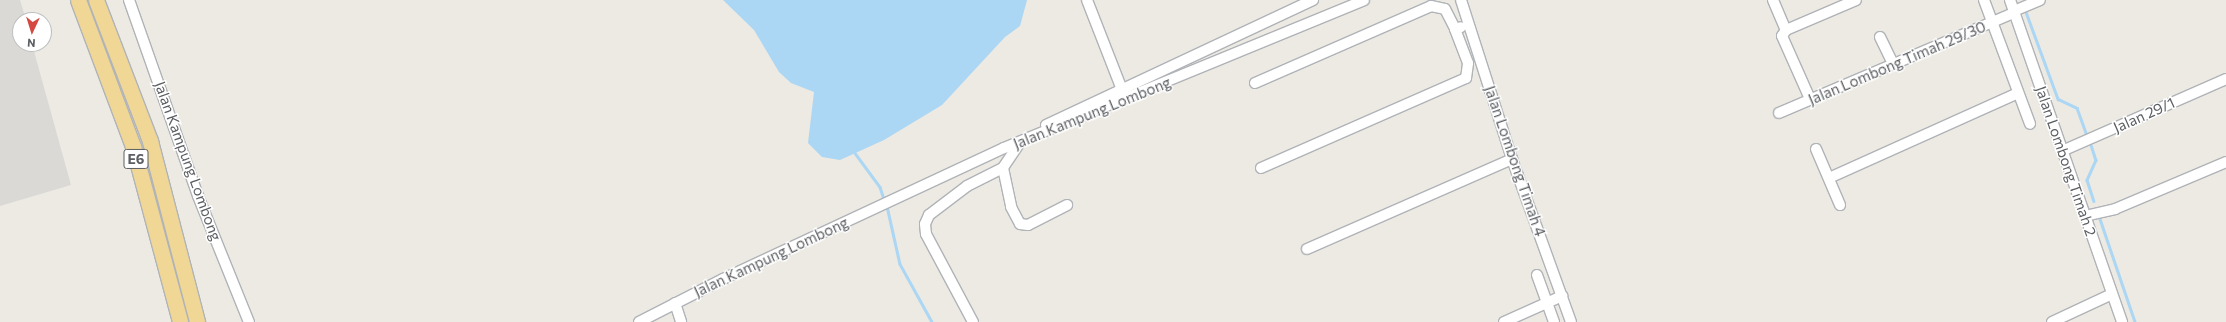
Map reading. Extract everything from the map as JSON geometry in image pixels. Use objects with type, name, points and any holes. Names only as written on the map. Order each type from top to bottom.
[{"type":"highway","name":"E6","points":[[78,0],[133,146],[180,322]]},
{"type":"highway","name":"E6","points":[[96,0],[150,141],[197,322]]},
{"type":"street","name":"Jalan Kampung Lombong","points":[[130,0],[198,196],[249,322]]},
{"type":"street","points":[[1087,0],[1124,94]]},
{"type":"street","name":"Jalan Kampung Lombong","points":[[1004,148],[1124,94],[1313,0]]},
{"type":"street","name":"Jalan Kampung Lombong","points":[[639,322],[675,303],[904,194],[1124,94],[1364,0]]},
{"type":"street","name":"Jalan Lombong Timah 4","points":[[1461,0],[1512,159],[1572,322]]},
{"type":"street","points":[[1774,0],[1786,30]]},
{"type":"street","points":[[1810,99],[1782,36],[1786,30],[1856,0]]},
{"type":"street","points":[[1984,0],[2030,124]]},
{"type":"street","name":"Jalan Lombong Timah 2","points":[[2010,0],[2122,322]]},
{"type":"street","name":"Jalan Lombong Timah 29/30","points":[[1779,112],[1992,22],[2040,0]]},
{"type":"street","points":[[1255,83],[1431,6],[1445,9],[1455,29],[1468,63],[1466,78],[1261,168]]},
{"type":"street","points":[[1455,29],[1469,24]]},
{"type":"street","points":[[1880,37],[1893,64]]},
{"type":"street","name":"Jalan 29/1","points":[[2062,151],[2226,79]]},
{"type":"street","points":[[1829,178],[2018,93]]},
{"type":"street","points":[[973,322],[926,234],[925,224],[929,215],[967,186],[1003,168],[1020,142]]},
{"type":"street","points":[[1816,148],[1840,206]]},
{"type":"street","points":[[1307,249],[1512,159]]},
{"type":"street","points":[[2085,216],[2115,209],[2226,162]]},
{"type":"street","points":[[1003,168],[1011,207],[1020,224],[1028,225],[1067,205]]},
{"type":"street","points":[[1537,275],[1554,322]]},
{"type":"street","points":[[2052,322],[2112,294]]},
{"type":"street","points":[[1504,322],[1562,296]]},
{"type":"street","points":[[675,303],[681,322]]},
{"type":"shaded area","points":[[0,0],[20,0],[24,12],[12,12],[12,52],[34,52],[71,185],[0,206]]},
{"type":"water","points":[[723,0],[1027,0],[1020,26],[1005,37],[942,105],[884,140],[840,160],[822,157],[808,143],[814,92],[791,83],[779,72],[754,30]]},
{"type":"waterway","points":[[2026,12],[2058,99],[2077,108],[2086,133]]},
{"type":"waterway","points":[[2091,145],[2096,160],[2087,180],[2094,201]]},
{"type":"waterway","points":[[855,153],[880,187],[885,202]]},
{"type":"waterway","points":[[887,206],[900,264],[932,322]]},
{"type":"waterway","points":[[2099,216],[2135,322]]}]
